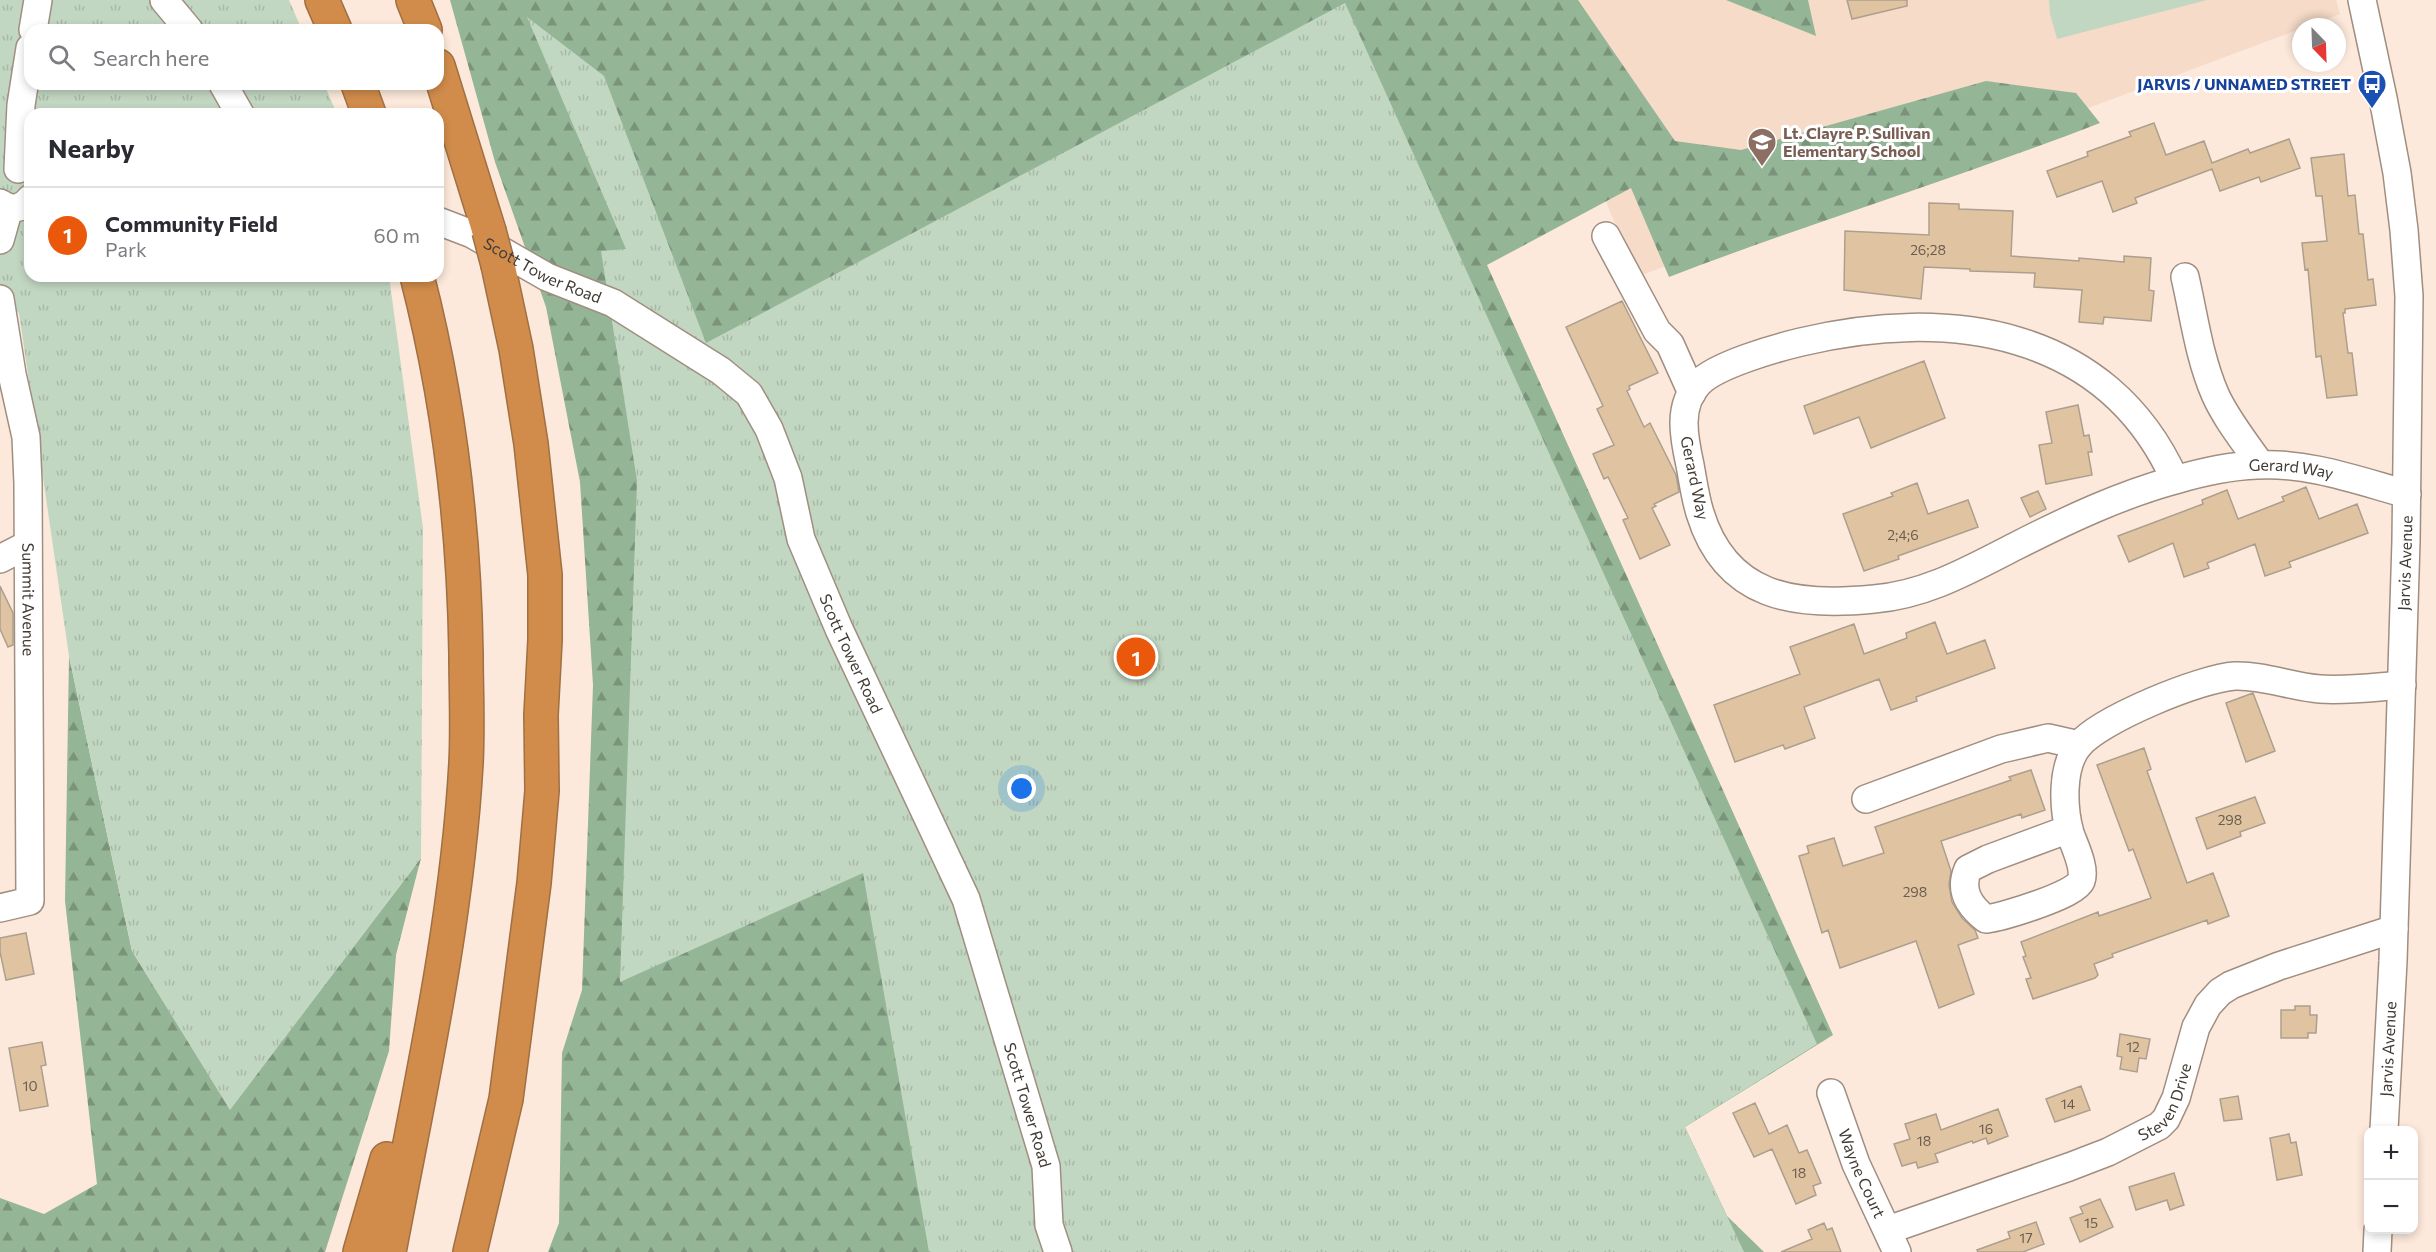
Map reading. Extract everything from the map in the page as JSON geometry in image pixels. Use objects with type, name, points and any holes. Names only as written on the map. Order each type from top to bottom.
[{"type":"highway","points":[[322,0],[332,24]]},
{"type":"highway","points":[[444,85],[489,231],[516,349],[531,444],[545,575],[545,640],[541,716],[542,791],[534,883],[506,1099],[470,1252]]},
{"type":"highway","points":[[360,90],[367,108]]},
{"type":"highway","points":[[389,1252],[440,976],[455,868],[466,763],[465,575],[445,403],[418,282]]},
{"type":"highway","points":[[360,1252],[440,976]]},
{"type":"street","points":[[34,24],[38,0]]},
{"type":"street","points":[[164,0],[184,24]]},
{"type":"street","name":"Jarvis Avenue","points":[[2362,0],[2392,148],[2407,260],[2409,342],[2402,685],[2394,929],[2384,1126]]},
{"type":"street","points":[[16,173],[24,86]]},
{"type":"street","points":[[226,90],[237,108]]},
{"type":"street","points":[[0,240],[13,203]]},
{"type":"street","name":"Scott Tower Road","points":[[444,223],[472,234],[547,277],[613,303],[721,371],[749,394],[769,429],[788,478],[801,539],[839,629],[966,899],[1046,1166],[1049,1225],[1058,1252]]},
{"type":"street","points":[[1606,236],[1657,331],[1670,344],[1692,393]]},
{"type":"street","points":[[2185,278],[2202,355],[2213,389],[2223,409],[2260,464]]},
{"type":"street","name":"Summit Avenue","points":[[0,311],[26,437],[30,901],[0,908]]},
{"type":"street","name":"Gerard Way","points":[[2175,480],[2156,447],[2133,415],[2096,380],[2053,353],[2031,344],[2005,336],[1970,331],[1921,328],[1867,331],[1818,338],[1780,347],[1711,373],[1698,383],[1684,416],[1684,433],[1700,513],[1715,547],[1732,570],[1747,582],[1784,597],[1807,601],[1864,600],[1912,593],[1950,578],[2110,503],[2175,480],[2216,470],[2260,464],[2330,472],[2407,494]]},
{"type":"street","points":[[0,559],[27,545]]},
{"type":"street","points":[[2069,829],[2065,801],[2067,776],[2071,758],[2079,745],[2106,726],[2166,696],[2221,679],[2249,677],[2322,689],[2402,685]]},
{"type":"street","points":[[1866,799],[2001,748],[2048,738],[2079,745]]},
{"type":"street","name":"Steven Drive","points":[[1892,1241],[2108,1152],[2159,1126],[2170,1113],[2176,1098],[2196,1027],[2203,1013],[2220,992],[2231,985],[2279,966],[2394,929]]},
{"type":"street","name":"Wayne Court","points":[[1831,1093],[1856,1164],[1892,1241]]},
{"type":"street","points":[[2377,1252],[2378,1234]]},
{"type":"shaded area","name":"Lt. Clayre P. Sullivan Elementary School","points":[[1526,0],[2336,0],[2340,14],[2329,18],[2292,18],[2292,32],[1639,276],[1610,212]]},
{"type":"green space","points":[[0,0],[289,0],[299,24],[24,24],[24,90],[327,90],[334,108],[24,108],[24,282],[390,282],[423,528],[421,858],[230,1110],[132,951],[69,656],[19,313],[0,300]]},
{"type":"green space","points":[[450,0],[1578,0],[1675,141],[1741,150],[1986,81],[2076,93],[2100,123],[1669,277],[1631,188],[1487,265],[1833,1035],[1685,1127],[1727,1216],[1764,1252],[548,1252],[559,1223],[562,1053],[582,990],[593,685],[580,482],[546,307],[495,162]]},
{"type":"green space","points":[[1726,0],[1808,0],[1816,36]]},
{"type":"green space","points":[[2049,0],[2207,0],[2057,39],[2050,14]]},
{"type":"green space","points":[[1345,3],[1817,1044],[1685,1127],[1744,1252],[929,1252],[863,873],[620,982],[637,481],[601,251],[626,249],[527,17],[604,76],[706,343]]},
{"type":"green space","points":[[69,656],[132,951],[230,1109],[421,858],[396,955],[389,1051],[325,1252],[0,1252],[0,1198],[44,1214],[97,1184],[65,901]]},
{"type":"building","points":[[1847,0],[1907,0],[1907,6],[1852,19]]},
{"type":"building","points":[[2154,123],[2166,155],[2204,141],[2212,163],[2248,149],[2250,153],[2289,139],[2300,168],[2261,182],[2259,177],[2220,191],[2212,169],[2135,198],[2137,203],[2113,212],[2102,181],[2057,197],[2047,171],[2088,156],[2087,152],[2131,136],[2129,132]]},
{"type":"building","points":[[2344,154],[2348,196],[2355,195],[2359,234],[2363,234],[2368,280],[2373,279],[2376,305],[2345,309],[2343,313],[2348,353],[2352,353],[2357,395],[2327,398],[2321,356],[2316,357],[2308,269],[2305,270],[2302,243],[2327,241],[2322,196],[2316,196],[2311,158]]},
{"type":"building","points":[[1929,203],[1959,204],[1959,209],[2013,211],[2011,256],[2124,262],[2124,256],[2151,258],[2149,290],[2154,291],[2151,321],[2104,317],[2103,324],[2079,322],[2082,290],[2034,287],[2035,273],[1924,267],[1921,299],[1844,290],[1845,231],[1929,235]]},
{"type":"building","points":[[1622,301],[1658,373],[1629,386],[1630,389],[1627,391],[1644,427],[1650,423],[1676,475],[1679,492],[1654,504],[1656,506],[1652,508],[1670,545],[1640,559],[1623,520],[1628,518],[1608,477],[1604,479],[1593,454],[1614,445],[1597,409],[1603,406],[1566,327]]},
{"type":"building","points":[[1924,361],[1945,418],[1871,448],[1859,417],[1814,434],[1804,406]]},
{"type":"building","points":[[2078,405],[2084,436],[2089,435],[2092,452],[2088,452],[2092,475],[2046,484],[2039,445],[2052,443],[2046,412]]},
{"type":"building","points":[[1917,483],[1928,514],[1968,500],[1978,527],[1864,571],[1843,514],[1893,496],[1891,493]]},
{"type":"building","points":[[2306,487],[2319,519],[2357,504],[2368,533],[2289,562],[2291,567],[2265,576],[2255,544],[2207,563],[2209,568],[2184,577],[2173,543],[2129,562],[2118,536],[2203,504],[2202,500],[2227,490],[2238,519],[2284,501],[2282,497]]},
{"type":"building","points":[[2038,491],[2046,509],[2030,517],[2021,498]]},
{"type":"building","points":[[0,586],[13,613],[13,645],[8,647],[0,629]]},
{"type":"building","points":[[1935,622],[1947,654],[1985,640],[1995,668],[1916,697],[1917,701],[1891,710],[1879,679],[1804,707],[1815,738],[1785,749],[1783,745],[1735,762],[1714,705],[1800,674],[1790,647],[1854,624],[1864,654],[1907,638],[1906,633]]},
{"type":"building","points":[[2253,693],[2275,751],[2246,762],[2226,703]]},
{"type":"building","points":[[2144,748],[2151,769],[2147,771],[2187,883],[2213,873],[2229,916],[2208,924],[2207,920],[2112,954],[2113,957],[2094,964],[2098,975],[2095,978],[2033,999],[2026,979],[2031,978],[2023,957],[2026,956],[2021,942],[2098,912],[2099,916],[2151,898],[2133,849],[2129,851],[2097,765]]},
{"type":"building","points":[[2031,770],[2045,810],[2022,818],[2021,814],[1941,841],[1951,871],[1949,885],[1952,902],[1962,918],[1975,930],[1978,938],[1958,945],[1974,994],[1939,1008],[1916,941],[1840,968],[1828,930],[1822,933],[1799,856],[1809,853],[1807,846],[1834,838],[1843,866],[1884,853],[1875,827],[2011,780],[2009,777]]},
{"type":"building","points":[[2255,797],[2265,823],[2240,832],[2241,836],[2207,849],[2196,818]]},
{"type":"building","points":[[26,933],[34,974],[6,980],[0,952],[0,938]]},
{"type":"building","points":[[2295,1006],[2310,1006],[2310,1015],[2317,1015],[2316,1033],[2308,1033],[2308,1038],[2281,1038],[2281,1010],[2295,1010]]},
{"type":"building","points":[[2120,1034],[2150,1039],[2146,1059],[2139,1058],[2137,1072],[2120,1069],[2122,1057],[2117,1056]]},
{"type":"building","points":[[42,1042],[46,1065],[41,1066],[48,1106],[20,1111],[9,1048]]},
{"type":"building","points":[[2081,1086],[2090,1110],[2055,1122],[2046,1099]]},
{"type":"building","points":[[2238,1096],[2242,1119],[2224,1121],[2220,1099]]},
{"type":"building","points":[[1755,1103],[1769,1134],[1787,1125],[1799,1153],[1807,1150],[1821,1183],[1813,1186],[1816,1195],[1796,1204],[1772,1149],[1754,1157],[1733,1113]]},
{"type":"building","points":[[1998,1109],[2008,1136],[1988,1144],[1986,1138],[1973,1143],[1972,1141],[1935,1154],[1938,1162],[1918,1168],[1916,1162],[1902,1166],[1894,1144],[1910,1139],[1905,1124],[1936,1114],[1941,1130]]},
{"type":"building","points":[[2289,1134],[2291,1143],[2296,1142],[2302,1175],[2277,1180],[2270,1138]]},
{"type":"building","points":[[2174,1173],[2184,1205],[2170,1210],[2167,1200],[2136,1210],[2129,1187]]},
{"type":"building","points":[[2100,1199],[2113,1227],[2080,1242],[2070,1218],[2083,1213],[2080,1207]]},
{"type":"building","points":[[2036,1222],[2044,1244],[2023,1252],[1978,1252],[1977,1250],[2010,1238],[2008,1232]]},
{"type":"building","points":[[1824,1223],[1827,1230],[1832,1228],[1841,1252],[1781,1252],[1812,1239],[1808,1230]]},
{"type":"place","name":"JARVIS / UNNAMED STREET","points":[[2372,110]]},
{"type":"place","name":"Lt. Clayre P. Sullivan Elementary School","points":[[1762,168]]},
{"type":"place","name":"Community Field","points":[[1136,657]]}]
